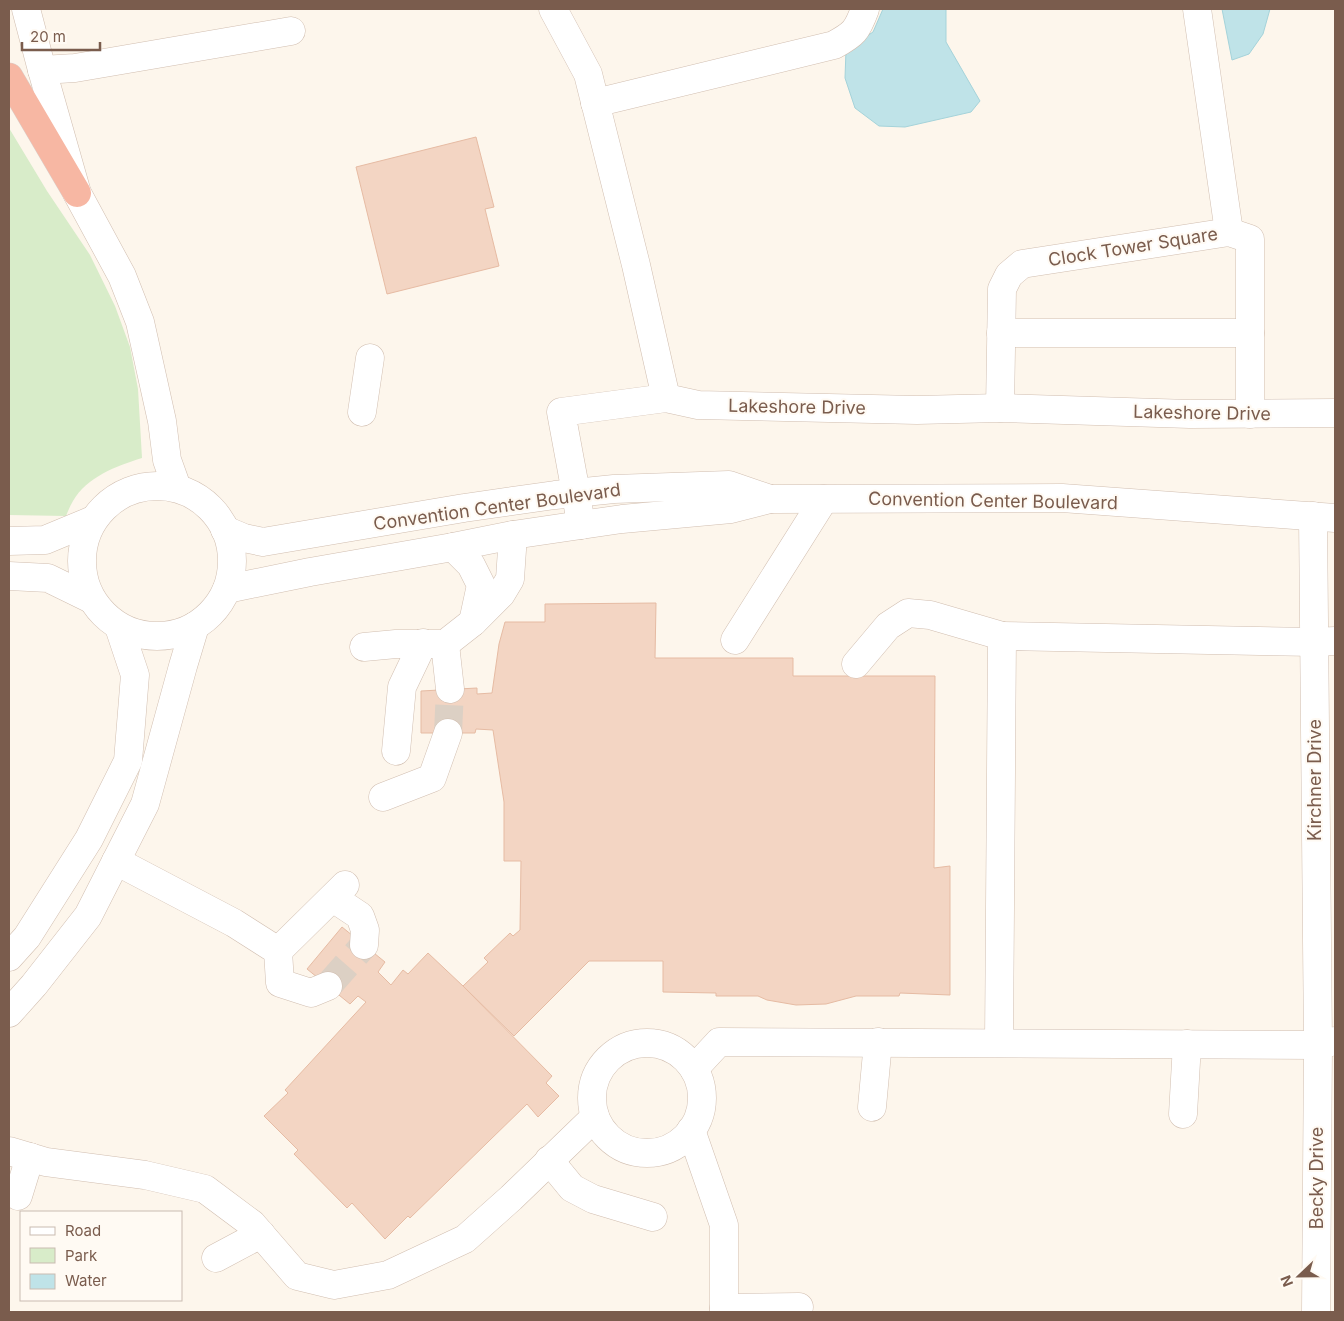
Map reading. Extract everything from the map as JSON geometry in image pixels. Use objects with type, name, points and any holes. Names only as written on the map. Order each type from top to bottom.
[{"type":"highway","points":[[9,77],[77,193]]},
{"type":"street","points":[[26,9],[77,193],[122,276],[140,322],[162,421],[167,460],[177,488]]},
{"type":"street","points":[[552,9],[588,74],[636,265],[666,398]]},
{"type":"street","points":[[595,103],[834,45],[850,36],[859,24],[865,9]]},
{"type":"street","points":[[1198,9],[1229,232]]},
{"type":"street","points":[[42,70],[75,68],[292,32]]},
{"type":"street","name":"Clock Tower Square","points":[[1000,408],[1002,289],[1009,275],[1022,264],[1229,232],[1250,239],[1250,414]]},
{"type":"street","points":[[1001,333],[1250,333]]},
{"type":"street","points":[[362,412],[370,358]]},
{"type":"street","name":"Lakeshore Drive","points":[[576,493],[561,412],[666,398],[698,405],[917,410],[1000,408],[1250,414],[1335,413]]},
{"type":"street","name":"Convention Center Boulevard","points":[[225,530],[244,538],[263,542],[464,508],[614,489],[729,485],[770,499]]},
{"type":"street","points":[[154,486],[177,488],[197,497],[214,511],[225,530],[231,549],[232,570],[227,589],[214,610],[195,626],[177,634],[157,636],[138,634],[119,627],[104,614],[92,599],[84,580],[82,559],[85,539],[93,520],[109,502],[130,490],[154,486]]},
{"type":"street","points":[[576,493],[581,524]]},
{"type":"street","name":"Convention Center Boulevard","points":[[227,589],[513,535],[622,519],[731,509],[770,499],[1062,498],[1324,517]]},
{"type":"street","points":[[735,640],[824,499]]},
{"type":"street","name":"Kirchner Drive","points":[[1324,517],[1327,1043]]},
{"type":"street","points":[[9,541],[45,540],[93,520]]},
{"type":"street","points":[[396,751],[402,687],[434,644],[473,622],[502,594],[510,579],[513,535]]},
{"type":"street","points":[[453,547],[471,565],[482,585],[473,622]]},
{"type":"street","points":[[9,576],[48,578],[92,599]]},
{"type":"street","points":[[856,664],[888,626],[908,613],[930,615],[1002,636],[1325,642]]},
{"type":"street","points":[[9,1013],[34,985],[88,916],[145,804],[182,666],[195,626]]},
{"type":"street","points":[[9,957],[27,937],[89,839],[128,761],[135,674],[119,627]]},
{"type":"street","points":[[999,1043],[1002,636]]},
{"type":"street","points":[[364,646],[434,644]]},
{"type":"street","points":[[434,644],[450,690]]},
{"type":"street","points":[[383,797],[432,778],[448,733]]},
{"type":"street","points":[[116,861],[234,923],[278,951]]},
{"type":"street","points":[[328,986],[312,993],[280,983],[278,951],[339,892],[360,916],[365,930],[364,945]]},
{"type":"street","points":[[694,1069],[718,1042],[1327,1043]]},
{"type":"street","points":[[872,1107],[878,1042]]},
{"type":"street","points":[[648,1043],[666,1046],[682,1055],[694,1069],[700,1084],[702,1100],[698,1115],[692,1130],[680,1142],[665,1150],[648,1153],[640,1152],[616,1143],[604,1132],[595,1117],[592,1100],[594,1082],[602,1065],[615,1053],[631,1045],[648,1043]]},
{"type":"street","name":"Becky Drive","points":[[1316,1312],[1327,1043]]},
{"type":"street","points":[[1183,1114],[1187,1044]]},
{"type":"street","points":[[18,1196],[19,1154],[46,1162],[145,1175],[205,1189],[252,1224],[297,1276],[334,1285],[388,1275],[465,1238],[595,1117]]},
{"type":"street","points":[[692,1130],[724,1225],[724,1310],[799,1307]]},
{"type":"street","points":[[549,1160],[572,1188],[593,1199],[654,1217]]},
{"type":"street","points":[[216,1258],[260,1234]]},
{"type":"green space","points":[[9,128],[47,191],[90,255],[115,306],[130,347],[138,389],[142,458],[112,469],[86,485],[72,503],[66,516],[9,515]]},
{"type":"water","points":[[883,9],[946,9],[946,42],[980,101],[971,112],[905,127],[879,126],[855,108],[845,78],[846,50],[873,32]]},
{"type":"water","points":[[1222,9],[1270,9],[1263,34],[1249,54],[1232,60]]},
{"type":"building","points":[[476,137],[494,207],[485,209],[499,266],[387,294],[356,167]]},
{"type":"building","points":[[656,603],[655,658],[793,658],[793,676],[935,676],[934,868],[950,866],[950,995],[900,993],[899,996],[856,996],[826,1004],[796,1005],[767,1000],[758,996],[716,996],[716,993],[663,992],[663,961],[589,961],[514,1036],[463,986],[488,962],[484,958],[510,933],[513,936],[520,930],[521,861],[504,861],[504,802],[493,730],[476,729],[475,733],[421,733],[421,691],[477,688],[477,694],[492,693],[499,644],[505,622],[545,622],[545,604]]},
{"type":"building","points":[[342,927],[385,962],[378,972],[391,985],[403,970],[408,974],[428,953],[552,1076],[546,1083],[559,1096],[538,1117],[527,1104],[410,1218],[408,1216],[385,1239],[352,1203],[347,1208],[294,1154],[298,1150],[264,1116],[288,1093],[285,1090],[366,1002],[358,996],[350,1004],[307,969]]},
{"type":"tunnel","points":[[448,733],[450,689]]},
{"type":"tunnel","points":[[328,986],[364,945]]}]
